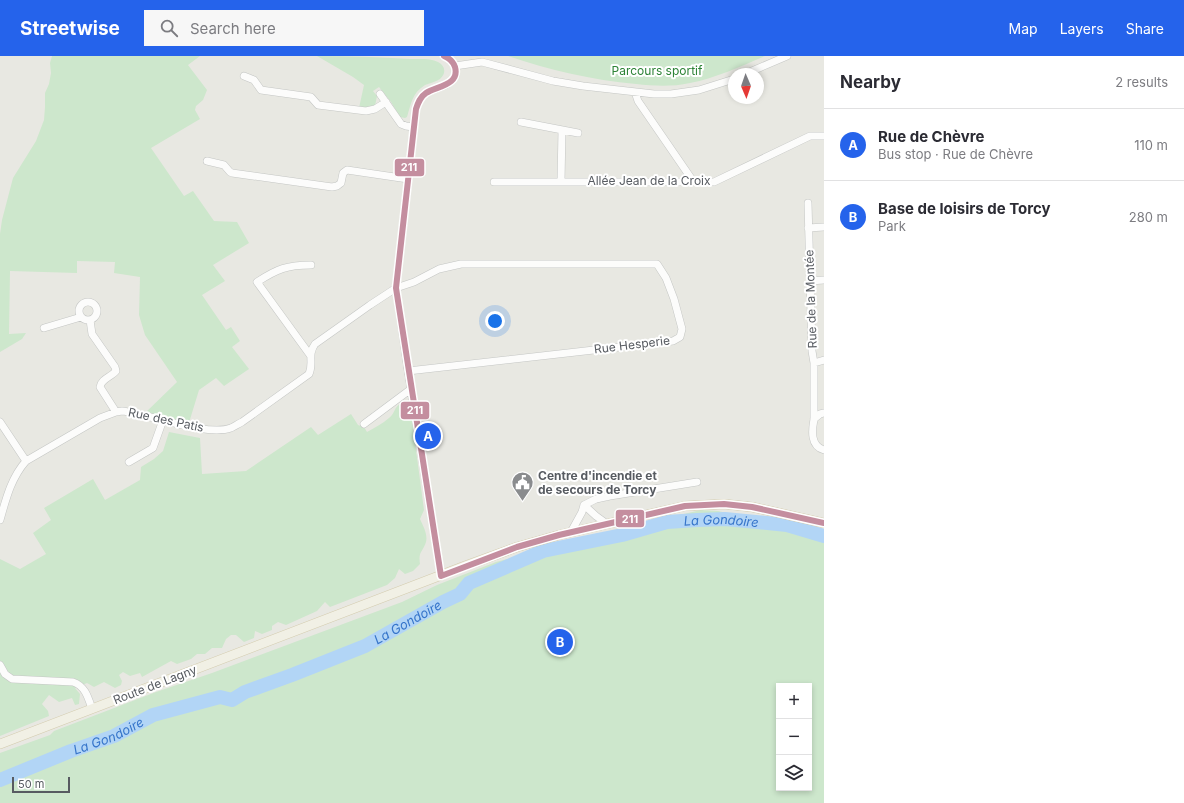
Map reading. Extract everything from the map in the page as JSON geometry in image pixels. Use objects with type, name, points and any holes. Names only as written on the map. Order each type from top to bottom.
[{"type":"main road","points":[[571,532],[685,506],[724,504],[752,507],[824,523]]},
{"type":"main road","name":"Route de Lagny","points":[[0,744],[517,547],[571,532]]},
{"type":"street","points":[[441,576],[396,288],[416,109],[419,100],[426,93],[449,83],[456,73],[455,66],[452,61],[444,56]]},
{"type":"street","points":[[759,68],[787,56]]},
{"type":"street","points":[[455,66],[482,62],[553,81],[635,92],[662,94],[691,92],[710,88],[728,81]]},
{"type":"street","points":[[244,76],[254,80],[261,90],[311,97],[318,105],[366,111],[375,109],[386,102]]},
{"type":"street","points":[[635,92],[638,101],[693,181]]},
{"type":"street","points":[[380,94],[400,124],[413,127]]},
{"type":"street","points":[[521,122],[578,133]]},
{"type":"street","points":[[561,181],[562,130]]},
{"type":"street","name":"Allée Jean de la Croix","points":[[494,182],[718,181],[810,136],[824,136]]},
{"type":"street","points":[[207,161],[224,165],[232,173],[332,187],[341,183],[343,173],[347,170],[408,179]]},
{"type":"street","name":"Rue de la Montée","points":[[808,203],[812,352],[814,363],[814,419],[812,426],[815,444],[820,449],[824,450]]},
{"type":"street","points":[[808,228],[824,228]]},
{"type":"street","name":"Rue Hesperie","points":[[396,288],[414,282],[440,269],[461,264],[657,264],[666,278],[674,299],[682,329],[680,337],[673,341],[408,371]]},
{"type":"street","points":[[310,355],[257,282],[269,274],[293,265],[311,265]]},
{"type":"street","points":[[810,281],[824,280]]},
{"type":"street","name":"Rue des Patis","points":[[0,520],[11,484],[18,469],[26,461],[100,418],[116,412],[130,412],[208,429],[224,430],[231,428],[305,378],[310,371],[311,349],[315,344],[396,288]]},
{"type":"street","points":[[85,302],[91,302],[96,305],[97,311],[95,317],[90,320],[85,320],[81,317],[78,311],[80,305],[85,302]]},
{"type":"street","points":[[44,328],[81,317]]},
{"type":"street","points":[[90,320],[92,334],[115,367],[116,371],[101,382],[100,387],[116,412]]},
{"type":"street","points":[[814,363],[824,360]]},
{"type":"street","points":[[364,424],[411,389]]},
{"type":"street","points":[[814,419],[820,414],[824,413]]},
{"type":"street","points":[[129,462],[153,448],[163,420]]},
{"type":"street","points":[[0,423],[26,461]]},
{"type":"street","points":[[571,532],[582,512],[584,505],[596,499],[697,482]]},
{"type":"street","points":[[584,505],[607,524]]},
{"type":"street","points":[[0,665],[5,674],[12,679],[72,682],[78,684],[82,686],[86,693],[92,709]]},
{"type":"green space","points":[[52,56],[200,56],[188,65],[207,90],[203,100],[196,106],[195,110],[200,119],[151,148],[184,196],[193,191],[214,221],[237,222],[249,243],[213,265],[225,281],[202,295],[226,330],[231,327],[240,341],[232,347],[249,369],[224,386],[216,378],[199,390],[188,426],[143,415],[177,382],[145,335],[139,315],[140,277],[114,273],[115,262],[77,261],[77,273],[10,271],[9,334],[26,333],[22,339],[0,352],[0,234],[2,220],[13,178],[36,141],[44,120],[45,93],[49,84],[51,73],[50,63]]},
{"type":"green space","points":[[317,56],[428,59],[441,64],[444,68],[444,72],[440,79],[425,85],[417,92],[407,117],[405,118],[400,117],[391,102],[379,87],[373,91],[377,96],[375,106],[371,108],[359,108],[364,85]]},
{"type":"green space","name":"Parcours sportif","points":[[508,56],[765,56],[735,68],[728,68],[728,71],[700,81],[663,86],[587,77],[539,66]]},
{"type":"green space","points":[[404,402],[410,405],[424,510],[420,519],[426,536],[425,545],[420,554],[420,564],[413,571],[405,574],[399,569],[395,578],[387,585],[330,607],[325,602],[317,611],[286,625],[278,622],[272,626],[272,630],[262,634],[255,631],[254,638],[244,642],[236,635],[231,635],[226,639],[222,648],[212,648],[205,654],[197,654],[191,659],[177,664],[171,661],[142,677],[140,673],[130,676],[123,672],[119,675],[122,681],[121,685],[115,688],[104,682],[94,687],[87,683],[75,688],[80,694],[79,704],[75,705],[72,698],[59,702],[49,695],[42,704],[48,711],[49,716],[0,736],[0,559],[20,569],[46,554],[33,533],[51,520],[44,508],[93,479],[105,500],[140,480],[141,467],[163,451],[169,432],[200,438],[202,474],[246,471],[311,427],[318,435],[351,414],[358,425],[364,427],[367,432],[389,418],[398,405]]},
{"type":"green space","points":[[701,510],[718,511],[824,535],[824,803],[0,803],[0,753],[50,735],[54,731],[156,692],[212,673],[402,602],[437,585],[496,562],[623,528]]},
{"type":"waterway","name":"La Gondoire","points":[[0,780],[71,751],[114,736],[153,715],[220,697],[232,700],[245,692],[365,646],[460,594],[469,583],[543,551],[622,535],[667,522],[697,520],[725,519],[787,525],[824,536]]},
{"type":"transit line","name":"211","points":[[441,576],[396,288],[416,109],[420,100],[426,93],[446,84],[454,78],[456,73],[455,67],[451,60],[444,56]]},
{"type":"transit line","name":"211","points":[[441,576],[517,547],[559,535],[685,506],[724,504],[752,507],[824,523]]},
{"type":"place","name":"Rue de Chèvre","points":[[428,436]]},
{"type":"place","name":"Centre d'incendie et de secours de Torcy","points":[[523,502]]},
{"type":"place","name":"Base de loisirs de Torcy","points":[[560,642]]}]
